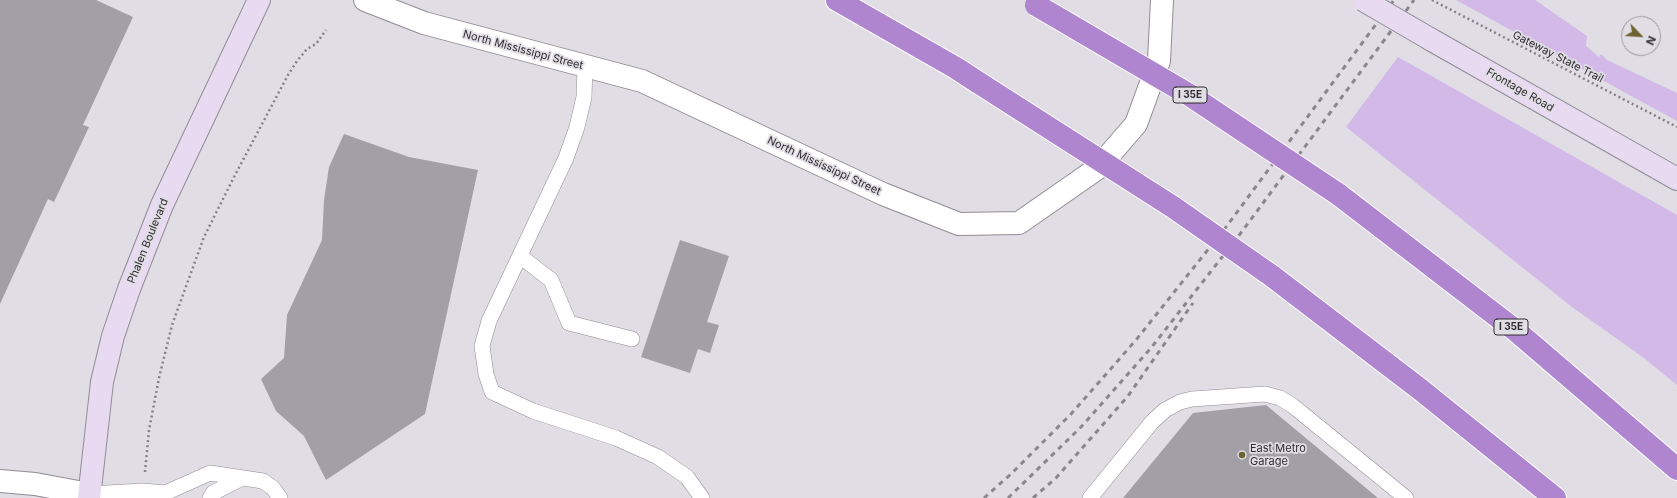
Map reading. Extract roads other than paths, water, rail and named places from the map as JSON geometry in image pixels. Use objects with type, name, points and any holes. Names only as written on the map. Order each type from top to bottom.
[{"type":"highway","points":[[837,0],[956,68],[1174,207],[1272,276],[1421,390],[1555,498]]},
{"type":"highway","name":"I 35E","points":[[1032,3],[1188,94],[1338,194],[1515,330],[1677,469]]},
{"type":"main road","name":"Phalen Boulevard","points":[[89,496],[102,382],[113,336],[129,289],[162,205],[259,0]]},
{"type":"main road","name":"Frontage Road","points":[[1363,0],[1677,179]]},
{"type":"street","name":"North Mississippi Street","points":[[365,0],[424,23],[642,81],[883,194],[959,224],[1019,223],[1098,168],[1136,124],[1159,61],[1162,0]]},
{"type":"street","points":[[0,481],[34,484],[89,496]]},
{"type":"lane","points":[[585,66],[584,97],[577,127],[566,158],[489,321],[482,346],[486,374],[492,392],[533,411],[616,438],[658,457],[687,477],[702,498]]},
{"type":"lane","points":[[520,256],[551,280],[569,323],[632,339]]},
{"type":"lane","points":[[1090,498],[1152,422],[1165,410],[1180,402],[1192,399],[1266,394],[1280,398],[1293,406],[1406,498]]},
{"type":"lane","points":[[89,496],[143,491],[168,496],[210,472],[263,481],[273,488],[280,498]]},
{"type":"lane","points":[[210,498],[213,493],[242,478]]},
{"type":"railway","points":[[984,498],[1011,474],[1071,414],[1136,340],[1226,227],[1394,0]]},
{"type":"railway","points":[[1008,498],[1081,427],[1151,348],[1237,238],[1414,0]]},
{"type":"railway","points":[[1033,498],[1056,478],[1128,396],[1193,303]]},
{"type":"place","name":"East Metro Garage","points":[[1242,455]]}]
